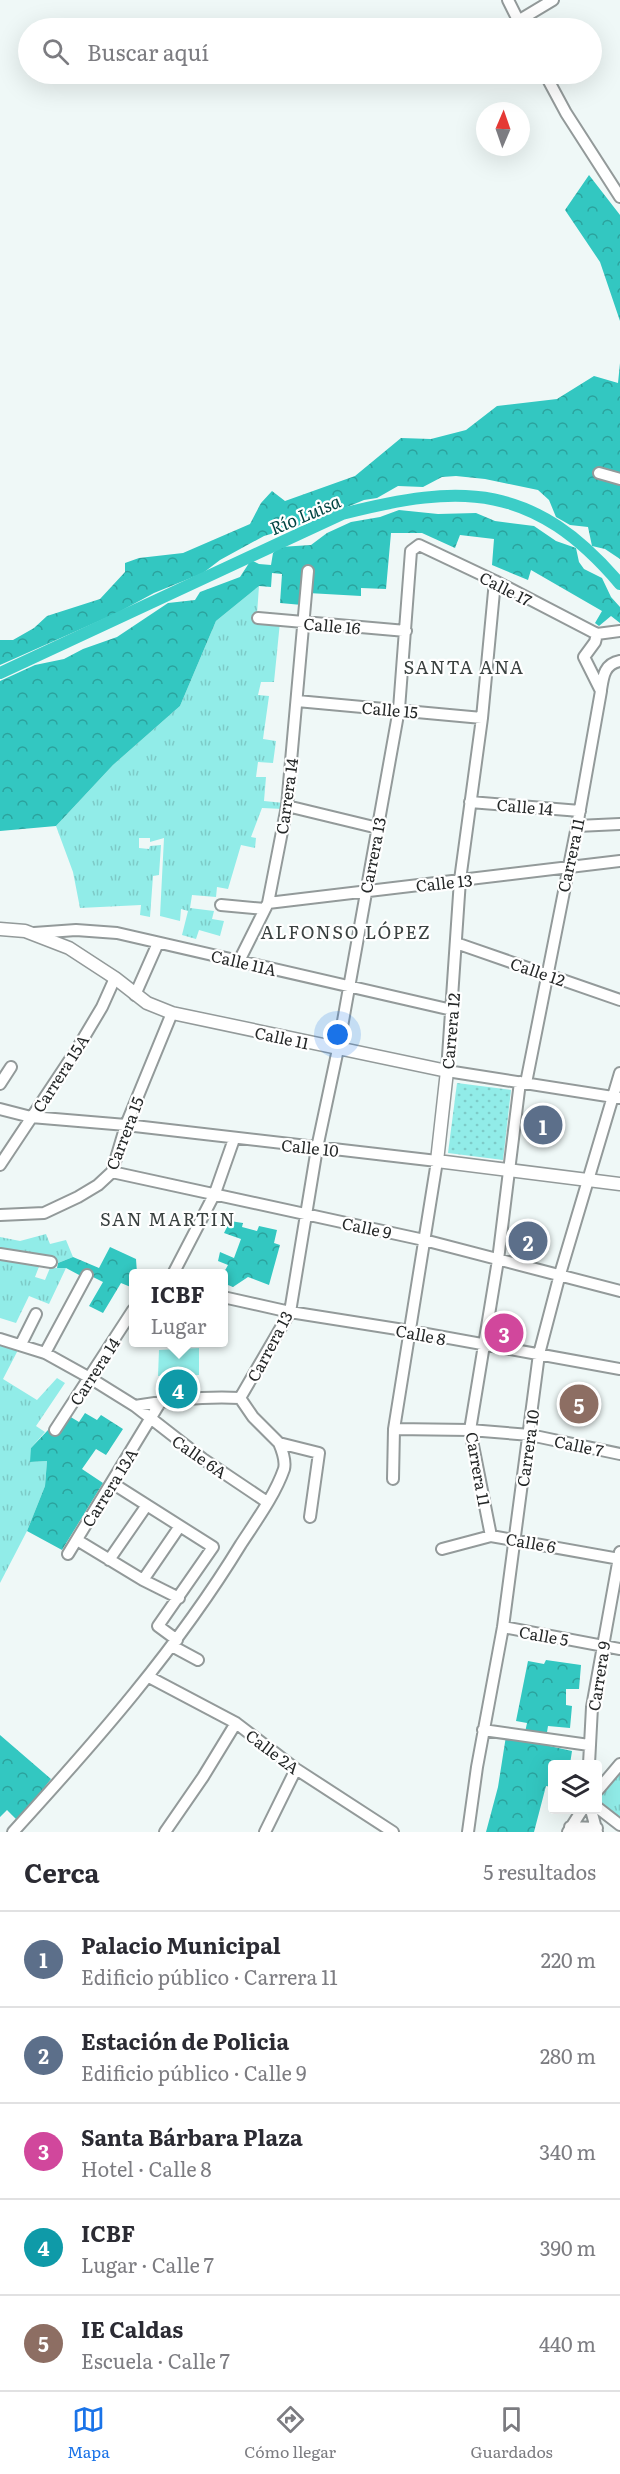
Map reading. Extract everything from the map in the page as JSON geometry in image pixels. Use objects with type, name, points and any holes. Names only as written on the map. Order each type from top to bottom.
[{"type":"main road","name":"Calle 11","points":[[0,928],[34,933],[69,948],[115,978],[135,995],[172,1013],[447,1071]]},
{"type":"main road","name":"Carrera 12","points":[[437,1161],[447,1071]]},
{"type":"main road","name":"Calle 10","points":[[437,1161],[620,1184]]},
{"type":"street","points":[[508,0],[517,18]]},
{"type":"street","points":[[529,18],[553,0]]},
{"type":"street","points":[[550,84],[566,113],[620,197]]},
{"type":"street","points":[[599,473],[620,478]]},
{"type":"street","name":"Calle 17","points":[[413,548],[418,545],[495,581],[597,634]]},
{"type":"street","name":"Carrera 13","points":[[240,1398],[290,1312],[317,1148],[338,1049],[399,709],[413,548]]},
{"type":"street","points":[[304,622],[308,571]]},
{"type":"street","name":"Carrera 12","points":[[447,1071],[460,880],[482,718],[495,581]]},
{"type":"street","name":"Calle 16","points":[[258,618],[406,631]]},
{"type":"street","name":"Carrera 14","points":[[238,961],[266,906],[287,806],[304,622]]},
{"type":"street","points":[[601,691],[584,657],[596,640],[597,634],[620,631]]},
{"type":"street","name":"Carrera 11","points":[[491,1536],[470,1430],[498,1260],[523,1082],[580,811],[604,672],[614,662],[620,661]]},
{"type":"street","name":"Calle 15","points":[[297,701],[482,718]]},
{"type":"street","name":"Calle 14","points":[[470,802],[580,811]]},
{"type":"street","points":[[287,806],[378,828]]},
{"type":"street","points":[[577,826],[620,824]]},
{"type":"street","name":"Calle 13","points":[[221,905],[266,906],[365,890],[620,861]]},
{"type":"street","name":"Calle 11A","points":[[34,933],[97,931],[452,1010]]},
{"type":"street","points":[[135,995],[158,943]]},
{"type":"street","name":"Calle 12","points":[[456,943],[620,1000]]},
{"type":"street","name":"Carrera 15A","points":[[0,1165],[87,1032],[115,978]]},
{"type":"street","name":"Carrera 15","points":[[0,1215],[44,1213],[98,1185],[112,1172],[126,1125],[172,1013]]},
{"type":"street","points":[[0,1084],[10,1067]]},
{"type":"street","name":"Calle 11","points":[[447,1071],[616,1098]]},
{"type":"street","name":"Carrera 10","points":[[468,1832],[483,1730],[503,1627],[539,1354],[560,1274],[616,1098],[620,1072]]},
{"type":"street","name":"Calle 10","points":[[0,1109],[31,1117],[126,1125],[437,1161]]},
{"type":"street","points":[[176,1269],[214,1193],[234,1139]]},
{"type":"street","name":"Carrera 12","points":[[393,1479],[394,1429],[437,1161]]},
{"type":"street","name":"Calle 9","points":[[112,1172],[424,1240],[620,1290]]},
{"type":"street","points":[[0,1254],[51,1262]]},
{"type":"street","points":[[45,1353],[87,1275]]},
{"type":"street","name":"Calle 8","points":[[228,1298],[290,1312],[410,1331],[620,1370]]},
{"type":"street","points":[[21,1344],[36,1314]]},
{"type":"street","name":"Carrera 14","points":[[55,1431],[129,1316]]},
{"type":"street","name":"Calle 6A","points":[[0,1339],[45,1353],[90,1378],[135,1406],[203,1459],[267,1502]]},
{"type":"street","points":[[13,1832],[149,1677],[214,1587],[267,1502],[285,1467],[279,1443],[253,1417],[240,1398],[161,1401],[135,1406]]},
{"type":"street","points":[[151,1420],[161,1401]]},
{"type":"street","name":"Carrera 13A","points":[[68,1554],[151,1420]]},
{"type":"street","name":"Calle 7","points":[[394,1429],[470,1430],[530,1435],[620,1454]]},
{"type":"street","points":[[279,1443],[319,1453],[310,1517]]},
{"type":"street","points":[[112,1483],[213,1547],[158,1626],[174,1643],[198,1660]]},
{"type":"street","points":[[109,1560],[147,1504]]},
{"type":"street","points":[[143,1580],[180,1526]]},
{"type":"street","name":"Calle 6","points":[[442,1549],[491,1536],[620,1556]]},
{"type":"street","points":[[77,1540],[143,1580],[178,1598]]},
{"type":"street","name":"Carrera 9","points":[[589,1760],[592,1707],[620,1556]]},
{"type":"street","name":"Calle 5","points":[[503,1627],[620,1649]]},
{"type":"street","name":"Calle 2A","points":[[149,1677],[236,1723],[296,1769],[387,1830]]},
{"type":"street","points":[[165,1832],[203,1778],[236,1723]]},
{"type":"street","points":[[483,1730],[590,1744]]},
{"type":"street","points":[[602,1784],[620,1764]]},
{"type":"street","points":[[265,1832],[296,1769]]},
{"type":"street","points":[[602,1812],[620,1825]]},
{"type":"street","points":[[569,1830],[579,1814]]},
{"type":"street","points":[[569,1830],[597,1830],[592,1814]]},
{"type":"green space","points":[[589,175],[620,215],[620,321],[600,262],[565,210]]},
{"type":"green space","points":[[620,363],[620,559],[605,549],[592,546],[588,527],[570,525],[556,517],[549,500],[538,490],[485,479],[442,477],[423,487],[398,486],[377,498],[364,500],[335,512],[324,510],[298,526],[264,536],[220,560],[203,573],[154,593],[117,613],[0,665],[0,640],[13,640],[34,628],[47,616],[100,599],[125,572],[125,563],[139,558],[183,553],[250,524],[261,503],[272,491],[285,501],[355,476],[401,438],[431,439],[466,430],[497,406],[557,399],[594,376],[618,383]]},
{"type":"green space","points":[[399,510],[438,514],[476,513],[495,521],[534,526],[556,541],[576,548],[579,562],[584,569],[602,578],[611,597],[620,607],[620,623],[611,616],[599,626],[595,623],[602,611],[531,570],[528,580],[492,565],[494,539],[460,535],[455,548],[422,533],[391,533],[386,589],[361,588],[361,596],[308,593],[302,605],[280,603],[282,574],[272,573],[271,587],[259,586],[216,621],[180,706],[113,765],[56,826],[0,831],[0,681],[35,665],[64,659],[83,649],[117,637],[168,603],[195,600],[200,592],[240,577],[251,560],[259,564],[271,565],[273,553],[280,547],[311,545],[327,533],[351,522],[380,517]]},
{"type":"green space","points":[[259,586],[257,614],[280,622],[274,682],[261,682],[258,695],[269,696],[263,739],[276,741],[273,763],[258,762],[256,777],[266,777],[264,801],[284,803],[283,809],[262,808],[251,837],[256,838],[255,848],[241,845],[228,889],[217,887],[216,897],[192,895],[190,908],[214,911],[212,919],[224,921],[220,936],[199,930],[196,939],[182,935],[188,911],[181,909],[180,921],[160,916],[164,838],[150,842],[150,838],[139,838],[139,848],[149,849],[150,846],[161,845],[159,875],[153,876],[150,917],[140,915],[141,905],[80,908],[73,872],[56,826],[113,765],[180,706],[216,621]]},
{"type":"green space","points":[[457,1083],[511,1090],[503,1160],[448,1153]]},
{"type":"green space","points":[[230,1221],[243,1223],[242,1227],[257,1231],[259,1226],[277,1230],[274,1243],[280,1245],[269,1285],[248,1277],[233,1287],[228,1285],[228,1269],[226,1269],[228,1265],[218,1261],[220,1252],[234,1258],[241,1239],[224,1233]]},
{"type":"green space","points":[[46,1234],[50,1244],[66,1240],[73,1257],[58,1263],[0,1253],[0,1237],[20,1241]]},
{"type":"green space","points":[[110,1247],[136,1259],[137,1269],[129,1269],[129,1286],[121,1283],[103,1313],[89,1306],[103,1282],[83,1272],[81,1276],[66,1268],[57,1268],[58,1263],[73,1257],[99,1268]]},
{"type":"green space","points":[[0,1259],[22,1264],[40,1264],[35,1277],[45,1280],[50,1268],[66,1268],[49,1304],[29,1296],[16,1323],[0,1318]]},
{"type":"green space","points":[[0,1345],[18,1350],[3,1379],[37,1400],[57,1378],[65,1383],[36,1426],[45,1432],[31,1448],[31,1462],[47,1461],[45,1486],[27,1531],[0,1583]]},
{"type":"green space","points":[[199,1348],[199,1375],[158,1376],[159,1350]]},
{"type":"green space","points":[[85,1413],[97,1420],[101,1415],[123,1429],[106,1455],[96,1449],[82,1469],[103,1483],[62,1550],[27,1531],[45,1486],[47,1461],[30,1462],[31,1448],[48,1430],[55,1435],[69,1416],[79,1422]]},
{"type":"green space","points":[[546,1660],[581,1665],[579,1689],[566,1689],[566,1705],[572,1706],[570,1728],[548,1726],[545,1745],[572,1751],[571,1760],[548,1760],[548,1786],[546,1786],[534,1832],[486,1832],[498,1787],[506,1736],[524,1737],[527,1723],[516,1721],[528,1661],[544,1664]]},
{"type":"green space","points":[[0,1735],[51,1779],[18,1821],[7,1810],[0,1817]]},
{"type":"green space","points":[[620,1772],[620,1820],[602,1808],[602,1792]]},
{"type":"waterway","name":"Río Luisa","points":[[0,673],[342,514],[424,498],[460,496],[494,500],[526,509],[557,526],[588,551],[620,584]]},
{"type":"place","name":"Palacio Municipal","points":[[543,1125]]},
{"type":"place","name":"Estación de Policia","points":[[528,1241]]},
{"type":"place","name":"Santa Bárbara Plaza","points":[[504,1333]]},
{"type":"place","name":"ICBF","points":[[178,1389]]},
{"type":"place","name":"IE Caldas","points":[[579,1404]]},
{"type":"district","name":"SANTA ANA","points":[[464,666]]},
{"type":"district","name":"ALFONSO LÓPEZ","points":[[346,931]]},
{"type":"district","name":"SAN MARTIN","points":[[168,1218]]}]
